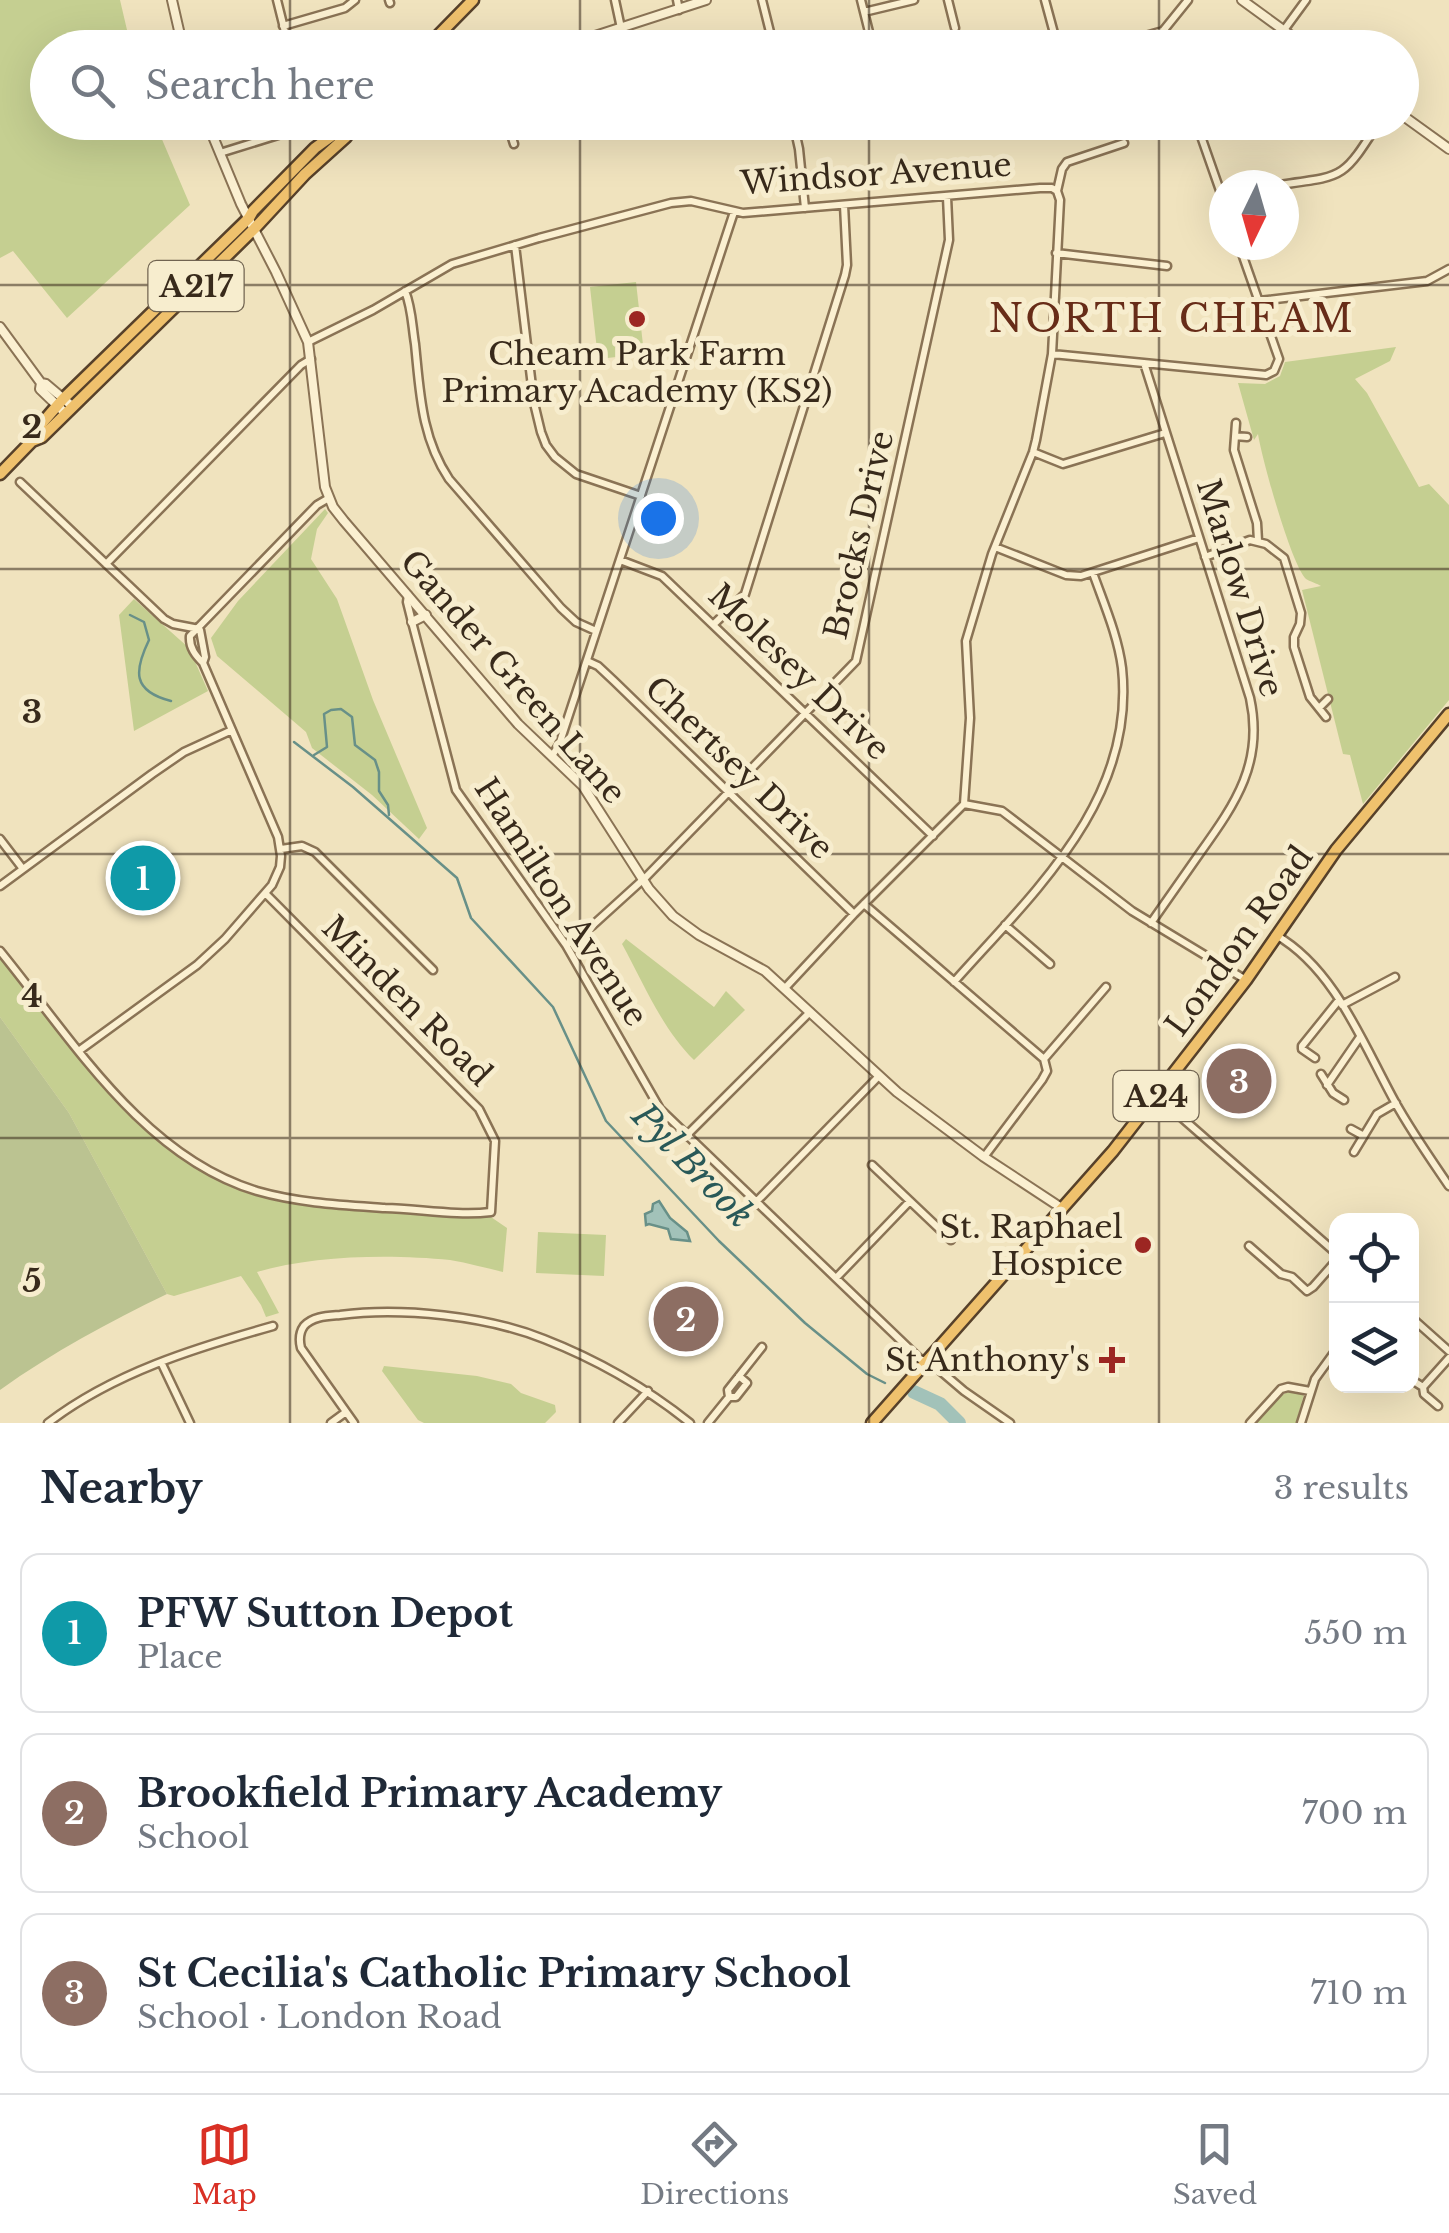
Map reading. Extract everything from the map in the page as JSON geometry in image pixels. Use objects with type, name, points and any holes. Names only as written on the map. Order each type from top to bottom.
[{"type":"highway","points":[[444,30],[473,0]]},
{"type":"highway","name":"A217","points":[[0,474],[32,441],[36,430],[252,224],[253,211],[325,140]]},
{"type":"highway","name":"London Road","points":[[872,1423],[1113,1151],[1246,980],[1336,850],[1449,714]]},
{"type":"street","points":[[172,0],[179,30]]},
{"type":"street","points":[[276,0],[285,30]]},
{"type":"street","points":[[284,26],[345,8],[355,0]]},
{"type":"street","points":[[616,0],[621,28]]},
{"type":"street","points":[[615,30],[678,5],[706,0]]},
{"type":"street","points":[[762,0],[770,30]]},
{"type":"street","points":[[861,0],[868,30]]},
{"type":"street","points":[[864,12],[914,0]]},
{"type":"street","points":[[948,0],[955,28]]},
{"type":"street","points":[[1046,0],[1054,30]]},
{"type":"street","points":[[1163,30],[1188,0]]},
{"type":"street","points":[[1242,0],[1284,30],[1306,0]]},
{"type":"street","points":[[1419,127],[1449,148]]},
{"type":"street","name":"Gander Green Lane","points":[[215,140],[308,342],[321,469],[329,498],[344,521],[518,724],[583,786],[661,904],[687,926],[754,963],[913,1105],[1063,1209]]},
{"type":"street","points":[[220,153],[260,140]]},
{"type":"street","points":[[513,140],[514,144]]},
{"type":"street","points":[[797,140],[805,208]]},
{"type":"street","points":[[1202,140],[1213,170]]},
{"type":"street","points":[[1299,182],[1336,176],[1352,164],[1368,140]]},
{"type":"street","points":[[786,988],[964,804],[970,718],[966,641],[994,547],[1033,452],[1052,354],[1060,200],[1057,191],[1062,169],[1066,162],[1124,143]]},
{"type":"street","name":"Windsor Avenue","points":[[308,342],[350,323],[452,264],[684,200],[734,212],[1040,188],[1057,191]]},
{"type":"street","name":"Brocks Drive","points":[[566,945],[593,926],[642,880],[856,661],[950,240],[948,197]]},
{"type":"street","points":[[714,624],[745,594],[845,275],[844,206]]},
{"type":"street","points":[[552,756],[559,745],[734,212]]},
{"type":"street","points":[[515,245],[534,403],[546,445],[576,474],[640,496]]},
{"type":"street","points":[[1056,253],[1166,266]]},
{"type":"street","points":[[1052,354],[1266,375],[1274,371],[1279,359],[1245,260]]},
{"type":"street","points":[[1260,301],[1428,280],[1449,269]]},
{"type":"street","points":[[404,291],[411,313],[427,435],[441,467],[562,608],[576,622],[596,630]]},
{"type":"street","points":[[0,327],[41,383],[64,406]]},
{"type":"street","points":[[106,564],[300,365],[311,359]]},
{"type":"street","name":"Marlow Drive","points":[[1144,363],[1254,716],[1247,778],[1230,812],[1151,922]]},
{"type":"street","points":[[1236,423],[1234,450],[1257,522],[1258,541]]},
{"type":"street","points":[[1033,452],[1063,464],[1166,433]]},
{"type":"street","points":[[1235,436],[1247,437]]},
{"type":"street","points":[[20,482],[164,619],[200,629]]},
{"type":"street","points":[[200,629],[318,504],[329,498]]},
{"type":"street","points":[[994,547],[1066,575],[1081,576],[1199,538]]},
{"type":"street","points":[[1205,556],[1236,544],[1258,541],[1280,554],[1301,613],[1294,647],[1308,692],[1326,717]]},
{"type":"street","name":"Molesey Drive","points":[[620,560],[662,576],[933,836]]},
{"type":"street","points":[[954,982],[1062,858],[1109,776],[1122,714],[1122,669],[1093,573]]},
{"type":"street","name":"Hamilton Avenue","points":[[408,594],[456,790],[566,945],[660,1109],[913,1352],[1010,1423]]},
{"type":"street","points":[[412,622],[426,615]]},
{"type":"street","points":[[0,952],[80,1050],[197,965],[266,894],[280,867],[281,849],[204,663],[200,629]]},
{"type":"street","name":"Chertsey Drive","points":[[586,661],[614,680],[854,914]]},
{"type":"street","points":[[1319,708],[1328,699]]},
{"type":"street","points":[[0,886],[184,752],[232,730]]},
{"type":"street","points":[[964,804],[1002,810],[1115,899],[1246,980]]},
{"type":"street","points":[[0,839],[22,870]]},
{"type":"street","points":[[281,849],[302,846],[316,852],[433,970]]},
{"type":"street","name":"Minden Road","points":[[80,1050],[132,1112],[166,1144],[236,1184],[280,1197],[325,1204],[492,1212],[495,1141],[480,1109],[266,894]]},
{"type":"street","points":[[864,904],[1044,1059],[1046,1072],[1042,1080],[984,1157]]},
{"type":"street","points":[[1005,924],[1050,964]]},
{"type":"street","points":[[1276,935],[1300,952],[1340,1002],[1396,1103],[1449,1186]]},
{"type":"street","points":[[1315,1058],[1302,1046],[1340,1002],[1395,977]]},
{"type":"street","points":[[1044,1059],[1106,987]]},
{"type":"street","points":[[686,1136],[811,1011]]},
{"type":"street","points":[[1327,1084],[1360,1038]]},
{"type":"street","points":[[1320,1074],[1344,1100]]},
{"type":"street","points":[[756,1202],[879,1076]]},
{"type":"street","points":[[1157,1096],[1329,1247]]},
{"type":"street","points":[[1354,1152],[1377,1114],[1396,1103]]},
{"type":"street","points":[[1351,1130],[1362,1136]]},
{"type":"street","points":[[872,1165],[951,1240]]},
{"type":"street","points":[[836,1278],[910,1201]]},
{"type":"street","points":[[1250,1246],[1306,1290],[1313,1288],[1329,1270]]},
{"type":"street","points":[[354,1423],[305,1356],[300,1340],[304,1327],[318,1318],[373,1312],[448,1317],[540,1337],[609,1368],[690,1423]]},
{"type":"street","points":[[1419,1325],[1449,1354],[1423,1387],[1424,1394],[1438,1406]]},
{"type":"street","points":[[48,1423],[96,1392],[161,1362],[274,1326]]},
{"type":"street","points":[[708,1423],[762,1347]]},
{"type":"street","points":[[1301,1423],[1310,1391],[1329,1358]]},
{"type":"street","points":[[161,1362],[190,1423]]},
{"type":"street","points":[[1419,1384],[1423,1387]]},
{"type":"street","points":[[1250,1423],[1281,1389],[1310,1391]]},
{"type":"street","points":[[618,1423],[648,1391]]},
{"type":"street","points":[[331,1423],[346,1412]]},
{"type":"green space","points":[[0,0],[120,0],[127,30],[30,30],[30,140],[162,140],[190,205],[67,318],[13,251],[0,258]]},
{"type":"green space","points":[[636,282],[644,354],[598,359],[590,287]]},
{"type":"green space","points":[[1396,347],[1390,361],[1355,379],[1367,393],[1419,487],[1429,484],[1449,505],[1449,700],[1363,804],[1350,755],[1343,754],[1302,590],[1321,586],[1306,579],[1293,554],[1258,434],[1254,440],[1238,383],[1265,384],[1280,376],[1285,362]]},
{"type":"green space","points":[[325,509],[328,513],[317,529],[311,559],[337,599],[373,700],[427,828],[419,839],[372,795],[312,748],[306,732],[217,656],[211,638],[238,601]]},
{"type":"green space","points":[[134,599],[189,648],[208,691],[134,731],[119,615]]},
{"type":"green space","points":[[626,939],[714,1007],[726,991],[745,1010],[694,1060],[654,1005],[622,944]]},
{"type":"green space","points":[[0,953],[119,1103],[181,1159],[244,1192],[288,1202],[324,1208],[488,1215],[507,1228],[503,1272],[450,1260],[403,1257],[353,1257],[279,1266],[257,1272],[279,1313],[266,1317],[241,1276],[174,1296],[167,1294],[69,1113],[0,1017]]},
{"type":"green space","points":[[0,1017],[69,1113],[167,1294],[82,1338],[0,1390]]},
{"type":"green space","points":[[538,1232],[606,1235],[604,1276],[536,1273]]},
{"type":"green space","points":[[384,1366],[477,1376],[511,1384],[521,1393],[555,1405],[556,1412],[545,1423],[424,1423],[382,1371]]},
{"type":"green space","points":[[1290,1391],[1304,1394],[1296,1423],[1255,1423],[1275,1399]]},
{"type":"water","points":[[659,1201],[670,1218],[687,1232],[690,1241],[671,1239],[668,1229],[646,1225],[645,1214]]},
{"type":"waterway","name":"Pyl Brook","points":[[130,615],[144,622],[149,640],[139,670],[143,685],[149,692],[171,701]]},
{"type":"waterway","name":"Pyl Brook","points":[[314,755],[327,747],[324,714],[341,709],[352,717],[355,745],[375,760],[379,791],[389,815]]},
{"type":"waterway","name":"Pyl Brook","points":[[294,742],[353,787],[457,878],[471,918],[553,1007],[606,1121],[719,1241],[805,1323],[867,1374],[885,1383]]},
{"type":"waterway","name":"Pyl Brook","points":[[914,1392],[940,1404],[959,1423]]},
{"type":"place","name":"Cheam Park Farm Primary Academy (KS2)","points":[[637,319]]},
{"type":"place","name":"PFW Sutton Depot","points":[[143,878]]},
{"type":"place","name":"St Cecilia's Catholic Primary School","points":[[1239,1081]]},
{"type":"place","name":"St. Raphael Hospice","points":[[1143,1245]]},
{"type":"place","name":"Brookfield Primary Academy","points":[[686,1319]]},
{"type":"place","name":"St Anthony's","points":[[1112,1360]]},
{"type":"district","name":"NORTH CHEAM","points":[[1172,318]]}]
